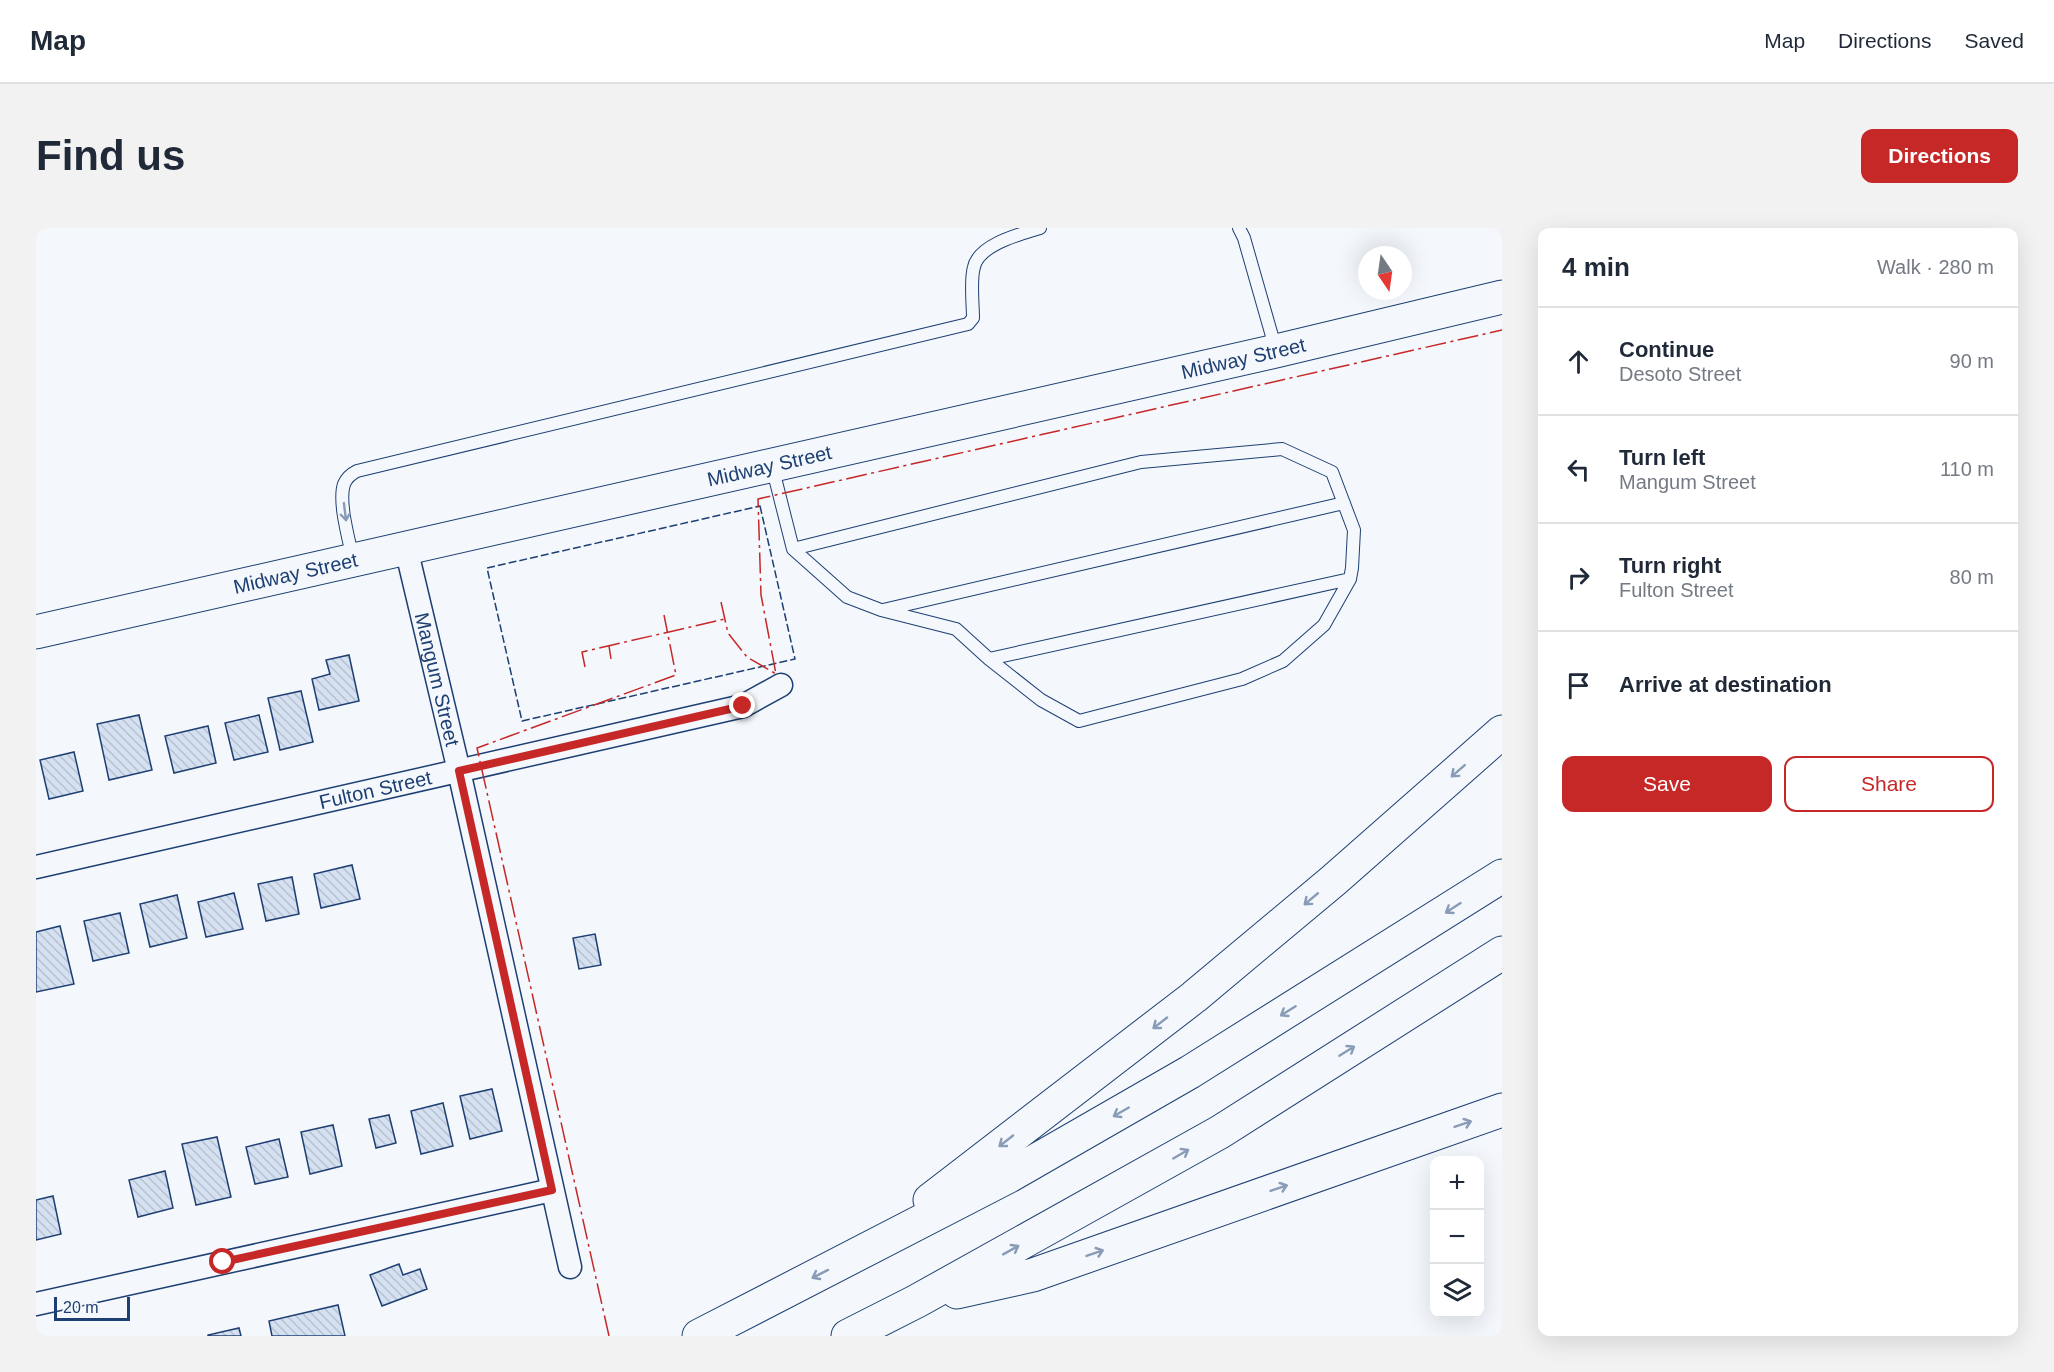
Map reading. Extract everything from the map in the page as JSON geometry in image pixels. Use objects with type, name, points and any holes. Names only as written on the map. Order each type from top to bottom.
[{"type":"main road","name":"Midway Street","points":[[36,632],[1276,351],[1502,297]]},
{"type":"main road","points":[[860,1253],[1194,997],[1334,879],[1502,732]]},
{"type":"main road","points":[[699,1336],[1009,1176],[1190,1072],[1502,876]]},
{"type":"main road","points":[[848,1336],[917,1302],[1220,1132],[1502,953]]},
{"type":"main road","points":[[917,1302],[1033,1275],[1502,1110]]},
{"type":"street","name":"Mangum Street","points":[[406,548],[459,771],[570,1267]]},
{"type":"street","name":"Fulton Street","points":[[36,867],[743,706],[781,685]]},
{"type":"street","points":[[36,1304],[552,1190]]},
{"type":"lane","points":[[353,560],[344,510],[343,489],[345,481],[357,471],[968,324],[973,318],[974,266],[982,253],[1003,240],[1040,228]]},
{"type":"lane","points":[[1239,228],[1244,238],[1276,351]]},
{"type":"lane","points":[[771,465],[793,549],[847,597],[881,610],[956,629],[989,659],[1041,700],[1078,721],[1242,679],[1283,661],[1324,625],[1350,579],[1354,530],[1332,472],[1282,449],[1141,462],[793,549]]},
{"type":"lane","points":[[881,610],[1344,503]]},
{"type":"lane","points":[[989,659],[1350,579]]},
{"type":"building","points":[[349,655],[359,701],[319,710],[312,679],[330,674],[326,660]]},
{"type":"building","points":[[301,691],[313,742],[280,750],[268,698]]},
{"type":"building","points":[[139,715],[152,770],[109,780],[97,724]]},
{"type":"building","points":[[259,715],[268,752],[234,760],[225,723]]},
{"type":"building","points":[[208,726],[216,763],[174,773],[165,736]]},
{"type":"building","points":[[74,752],[83,791],[49,799],[40,760]]},
{"type":"building","points":[[352,865],[360,899],[321,908],[314,874]]},
{"type":"building","points":[[292,877],[299,914],[266,921],[258,884]]},
{"type":"building","points":[[234,893],[243,929],[206,937],[198,902]]},
{"type":"building","points":[[177,895],[187,938],[150,947],[140,904]]},
{"type":"building","points":[[120,913],[129,953],[93,961],[84,921]]},
{"type":"building","points":[[60,926],[74,984],[36,992],[36,932]]},
{"type":"building","points":[[595,934],[601,965],[579,969],[573,938]]},
{"type":"building","points":[[492,1089],[502,1131],[470,1139],[460,1096]]},
{"type":"building","points":[[443,1103],[453,1146],[421,1154],[411,1111]]},
{"type":"building","points":[[389,1115],[396,1143],[376,1148],[369,1119]]},
{"type":"building","points":[[333,1125],[342,1166],[310,1174],[301,1132]]},
{"type":"building","points":[[217,1137],[231,1197],[196,1205],[182,1144]]},
{"type":"building","points":[[279,1139],[288,1177],[255,1184],[246,1147]]},
{"type":"building","points":[[165,1171],[173,1208],[138,1217],[129,1180]]},
{"type":"building","points":[[53,1196],[61,1234],[36,1240],[36,1200]]},
{"type":"building","points":[[399,1264],[403,1275],[420,1269],[427,1289],[382,1306],[370,1275]]},
{"type":"building","points":[[338,1305],[345,1336],[272,1336],[269,1321]]},
{"type":"building","points":[[239,1328],[241,1336],[208,1336],[208,1335]]},
{"type":"fence","points":[[760,506],[795,659],[522,721],[487,568],[760,506]]},
{"type":"power","points":[[721,602],[728,633],[747,657],[776,674],[761,595],[758,499],[1502,330]]},
{"type":"power","points":[[609,1336],[477,748],[676,675],[664,615]]},
{"type":"power","points":[[585,667],[582,652],[725,619]]},
{"type":"power","points":[[609,646],[611,659]]},
{"type":"route","points":[[223,1262],[552,1190],[459,771],[743,706]]}]
